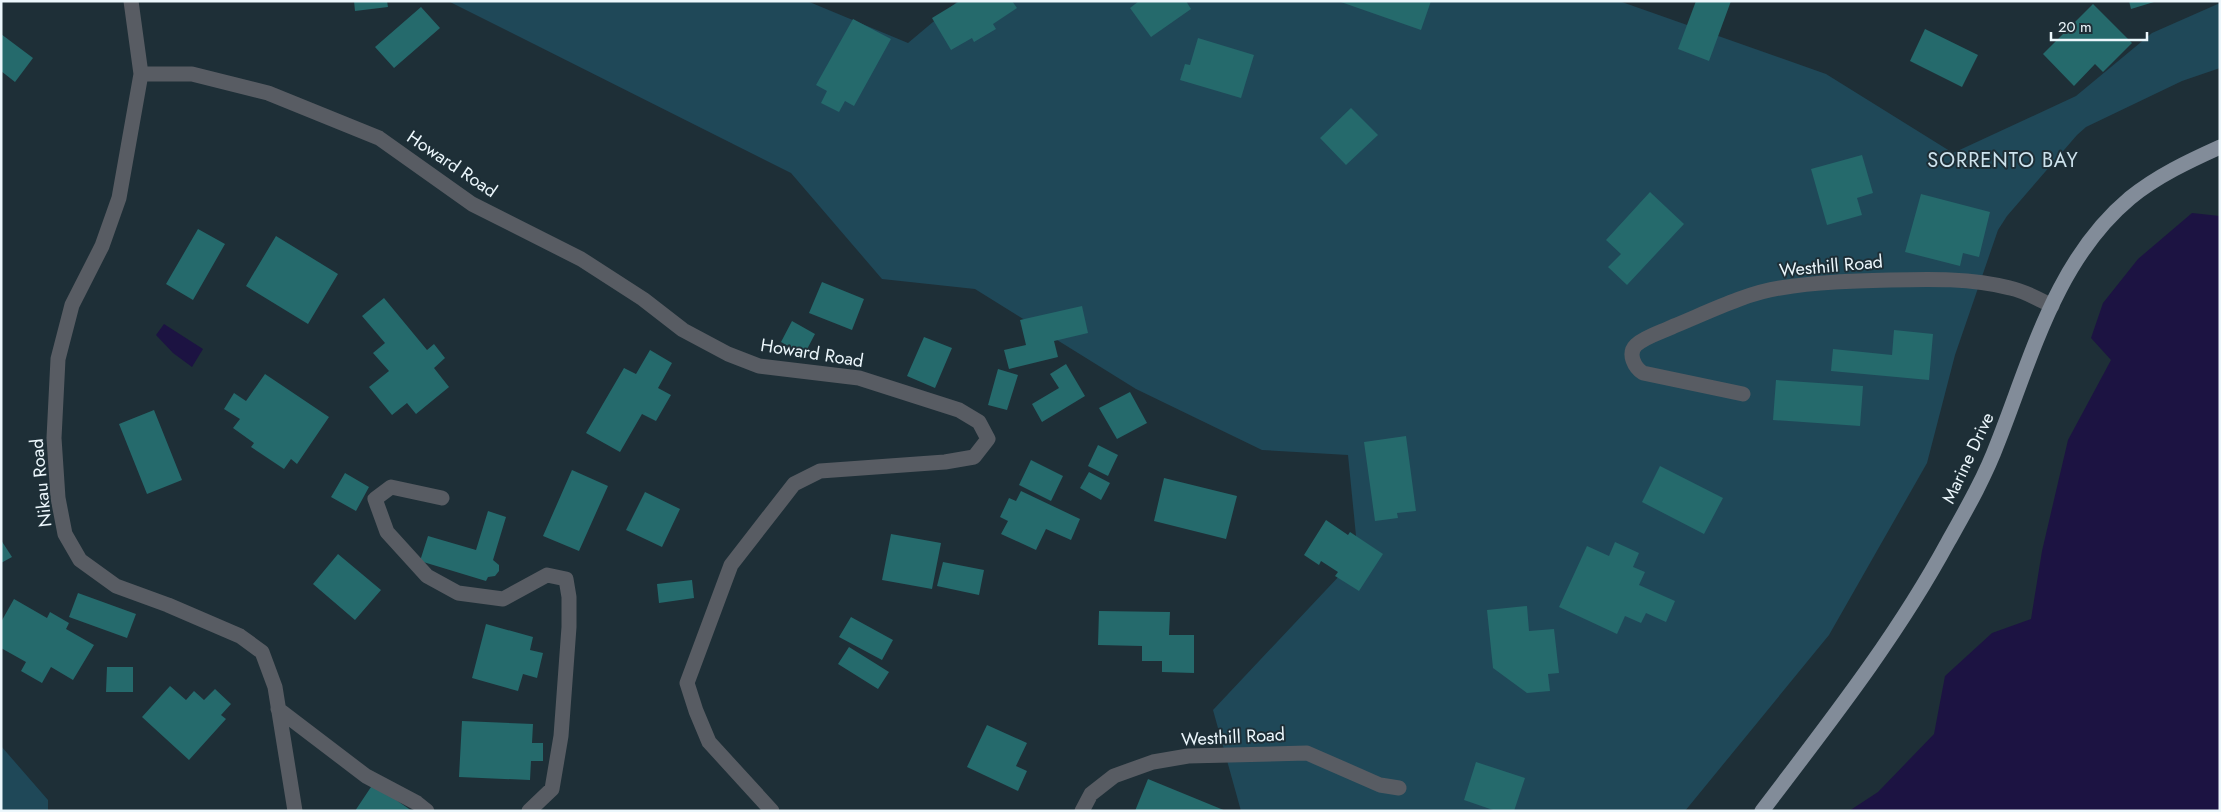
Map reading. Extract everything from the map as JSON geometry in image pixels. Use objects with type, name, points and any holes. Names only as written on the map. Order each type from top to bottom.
[{"type":"main road","name":"Marine Drive","points":[[1762,811],[1867,670],[1906,614],[1948,543],[1997,446],[2038,334],[2072,265],[2086,244],[2130,198],[2161,176],[2220,147]]},
{"type":"street","points":[[131,1],[141,74]]},
{"type":"street","name":"Nikau Road","points":[[141,74],[118,198],[102,246],[72,305],[58,359],[54,438],[58,498],[65,534],[80,560],[116,586],[168,605],[240,636],[262,652],[275,687],[295,811]]},
{"type":"street","name":"Howard Road","points":[[141,74],[192,74],[268,93],[380,138],[472,204],[581,259],[643,299],[683,330],[728,354],[759,366],[860,378],[959,410],[979,422],[988,439],[974,457],[945,462],[820,471],[794,484],[731,565],[687,683],[696,712],[709,742],[772,811]]},
{"type":"street","name":"Westhill Road","points":[[1743,394],[1643,373],[1635,366],[1633,352],[1636,345],[1657,334],[1723,305],[1778,288],[1833,282],[1963,280],[2010,288],[2027,293],[2052,306]]},
{"type":"street","points":[[442,498],[391,487],[375,499],[387,532],[426,576],[458,594],[503,599],[547,575],[566,578],[569,597],[569,627],[561,736],[552,790],[529,811]]},
{"type":"street","points":[[278,709],[366,776],[418,803],[427,811]]},
{"type":"street","name":"Westhill Road","points":[[1082,811],[1091,794],[1114,776],[1153,762],[1188,756],[1307,753],[1380,784],[1399,788]]},
{"type":"shaded area","points":[[448,1],[807,1],[908,43],[958,1],[1619,1],[1826,74],[1953,153],[2076,96],[2152,33],[2220,3],[2220,68],[2182,81],[2086,127],[2007,216],[1998,230],[1955,355],[1927,463],[1829,635],[1685,811],[1241,811],[1213,710],[1358,556],[1348,455],[1262,450],[1136,389],[975,289],[882,279],[791,173]]},
{"type":"shaded area","points":[[2192,213],[2220,216],[2220,811],[1849,811],[1878,792],[1934,734],[1945,676],[1992,633],[2031,619],[2042,551],[2068,440],[2111,360],[2091,338],[2103,303],[2138,259]]},
{"type":"shaded area","points":[[164,324],[203,349],[192,367],[173,353],[156,335]]},
{"type":"shaded area","points":[[1,746],[48,800],[48,811],[1,811]]},
{"type":"building","points":[[354,1],[387,1],[388,7],[355,11]]},
{"type":"building","points":[[960,1],[1012,1],[1017,8],[993,24],[996,29],[974,42],[972,38],[951,50],[932,18]]},
{"type":"building","points":[[1139,1],[1186,1],[1191,9],[1151,37],[1130,8]]},
{"type":"building","points":[[1338,1],[1431,1],[1421,30]]},
{"type":"building","points":[[1696,1],[1731,1],[1709,61],[1678,49]]},
{"type":"building","points":[[2129,1],[2153,1],[2154,2],[2131,9]]},
{"type":"building","points":[[2093,4],[2132,43],[2103,72],[2095,64],[2074,86],[2043,54]]},
{"type":"building","points":[[421,7],[440,28],[394,68],[375,47]]},
{"type":"building","points":[[853,19],[891,39],[854,106],[845,101],[839,112],[821,103],[827,91],[816,85]]},
{"type":"building","points":[[1925,29],[1978,55],[1962,87],[1910,61]]},
{"type":"building","points":[[1,34],[33,58],[15,82],[1,71]]},
{"type":"building","points":[[1198,38],[1254,55],[1241,98],[1180,80],[1185,64],[1190,65]]},
{"type":"building","points":[[1351,108],[1378,135],[1346,165],[1320,138]]},
{"type":"building","points":[[1862,155],[1873,193],[1857,198],[1862,215],[1827,225],[1811,169]]},
{"type":"building","points":[[1650,192],[1684,224],[1627,285],[1608,267],[1621,254],[1606,240]]},
{"type":"building","points":[[1921,194],[1990,212],[1979,257],[1963,253],[1960,266],[1905,252]]},
{"type":"building","points":[[198,229],[225,244],[193,300],[166,284]]},
{"type":"building","points":[[276,236],[338,274],[308,324],[246,286]]},
{"type":"building","points":[[822,282],[864,299],[852,330],[809,313]]},
{"type":"building","points":[[384,298],[427,350],[434,344],[445,358],[434,368],[449,387],[416,414],[407,403],[392,415],[369,387],[389,371],[373,353],[385,343],[362,316]]},
{"type":"building","points":[[1082,306],[1088,333],[1054,341],[1058,357],[1009,369],[1004,350],[1026,345],[1020,320]]},
{"type":"building","points":[[792,321],[815,334],[804,355],[781,342]]},
{"type":"building","points":[[1894,330],[1933,334],[1929,380],[1831,371],[1833,349],[1892,355]]},
{"type":"building","points":[[924,337],[952,348],[935,388],[907,376]]},
{"type":"building","points":[[650,350],[672,363],[658,388],[671,395],[656,421],[642,414],[620,452],[586,433],[624,368],[636,374]]},
{"type":"building","points":[[1066,364],[1085,396],[1042,422],[1032,404],[1059,388],[1050,374]]},
{"type":"building","points":[[998,369],[1018,375],[1007,410],[988,405]]},
{"type":"building","points":[[265,374],[329,417],[297,464],[291,459],[284,469],[251,447],[254,443],[233,428],[240,419],[224,409],[234,393],[246,401]]},
{"type":"building","points":[[1776,380],[1863,386],[1860,426],[1773,420]]},
{"type":"building","points":[[1130,392],[1147,423],[1117,439],[1099,408]]},
{"type":"building","points":[[154,410],[182,480],[147,494],[119,424]]},
{"type":"building","points":[[1406,436],[1416,511],[1397,513],[1398,518],[1375,521],[1364,442]]},
{"type":"building","points":[[1098,445],[1118,455],[1108,476],[1088,466]]},
{"type":"building","points":[[1031,460],[1063,476],[1051,501],[1019,485]]},
{"type":"building","points":[[1660,466],[1723,498],[1704,534],[1642,502]]},
{"type":"building","points":[[572,470],[608,486],[579,551],[543,536]]},
{"type":"building","points":[[1089,472],[1110,483],[1101,500],[1080,488]]},
{"type":"building","points":[[345,473],[369,487],[356,511],[331,497]]},
{"type":"building","points":[[1164,478],[1237,496],[1226,539],[1154,521]]},
{"type":"building","points":[[1021,491],[1080,519],[1071,540],[1046,529],[1036,550],[1001,534],[1008,521],[1000,517],[1009,498],[1016,501]]},
{"type":"building","points":[[645,492],[680,509],[662,547],[626,530]]},
{"type":"building","points":[[488,511],[506,517],[493,560],[499,565],[499,571],[495,576],[488,577],[486,581],[420,561],[428,536],[476,550]]},
{"type":"building","points":[[1326,520],[1348,535],[1350,532],[1383,554],[1359,591],[1335,576],[1338,572],[1321,561],[1319,565],[1304,555]]},
{"type":"building","points":[[891,534],[941,543],[932,589],[882,580]]},
{"type":"building","points":[[1,540],[12,557],[1,563]]},
{"type":"building","points":[[1615,542],[1639,553],[1633,567],[1645,572],[1639,585],[1675,601],[1666,622],[1646,613],[1641,623],[1625,616],[1617,634],[1559,607],[1587,546],[1609,556]]},
{"type":"building","points":[[338,554],[381,590],[355,620],[313,584]]},
{"type":"building","points":[[943,562],[984,570],[979,595],[937,586]]},
{"type":"building","points":[[692,580],[694,598],[659,603],[657,584]]},
{"type":"building","points":[[78,593],[136,614],[127,638],[69,617]]},
{"type":"building","points":[[14,599],[47,618],[50,612],[69,623],[66,629],[94,645],[73,680],[51,667],[42,683],[21,671],[26,662],[1,648],[1,622]]},
{"type":"building","points":[[1527,606],[1529,631],[1554,629],[1559,673],[1548,674],[1550,691],[1527,693],[1493,668],[1487,610]]},
{"type":"building","points":[[1099,611],[1170,612],[1169,635],[1194,635],[1194,673],[1162,672],[1162,661],[1142,661],[1142,646],[1098,645]]},
{"type":"building","points":[[851,617],[893,640],[882,660],[839,637]]},
{"type":"building","points":[[486,624],[533,637],[530,650],[543,653],[537,678],[523,674],[518,691],[472,678]]},
{"type":"building","points":[[849,647],[889,672],[878,689],[838,664]]},
{"type":"building","points":[[107,667],[133,667],[133,692],[106,692]]},
{"type":"building","points":[[170,686],[186,700],[194,691],[204,700],[215,689],[231,704],[221,715],[226,719],[189,760],[142,717]]},
{"type":"building","points":[[462,721],[533,724],[532,743],[543,743],[543,761],[531,761],[530,780],[459,777]]},
{"type":"building","points":[[987,725],[1027,743],[1016,766],[1027,771],[1018,791],[967,767]]},
{"type":"building","points":[[1476,762],[1525,778],[1514,811],[1496,811],[1464,800]]},
{"type":"building","points":[[1148,779],[1226,811],[1135,811]]},
{"type":"building","points":[[373,784],[412,811],[355,811]]},
{"type":"district","name":"SORRENTO BAY","points":[[2003,160]]}]
